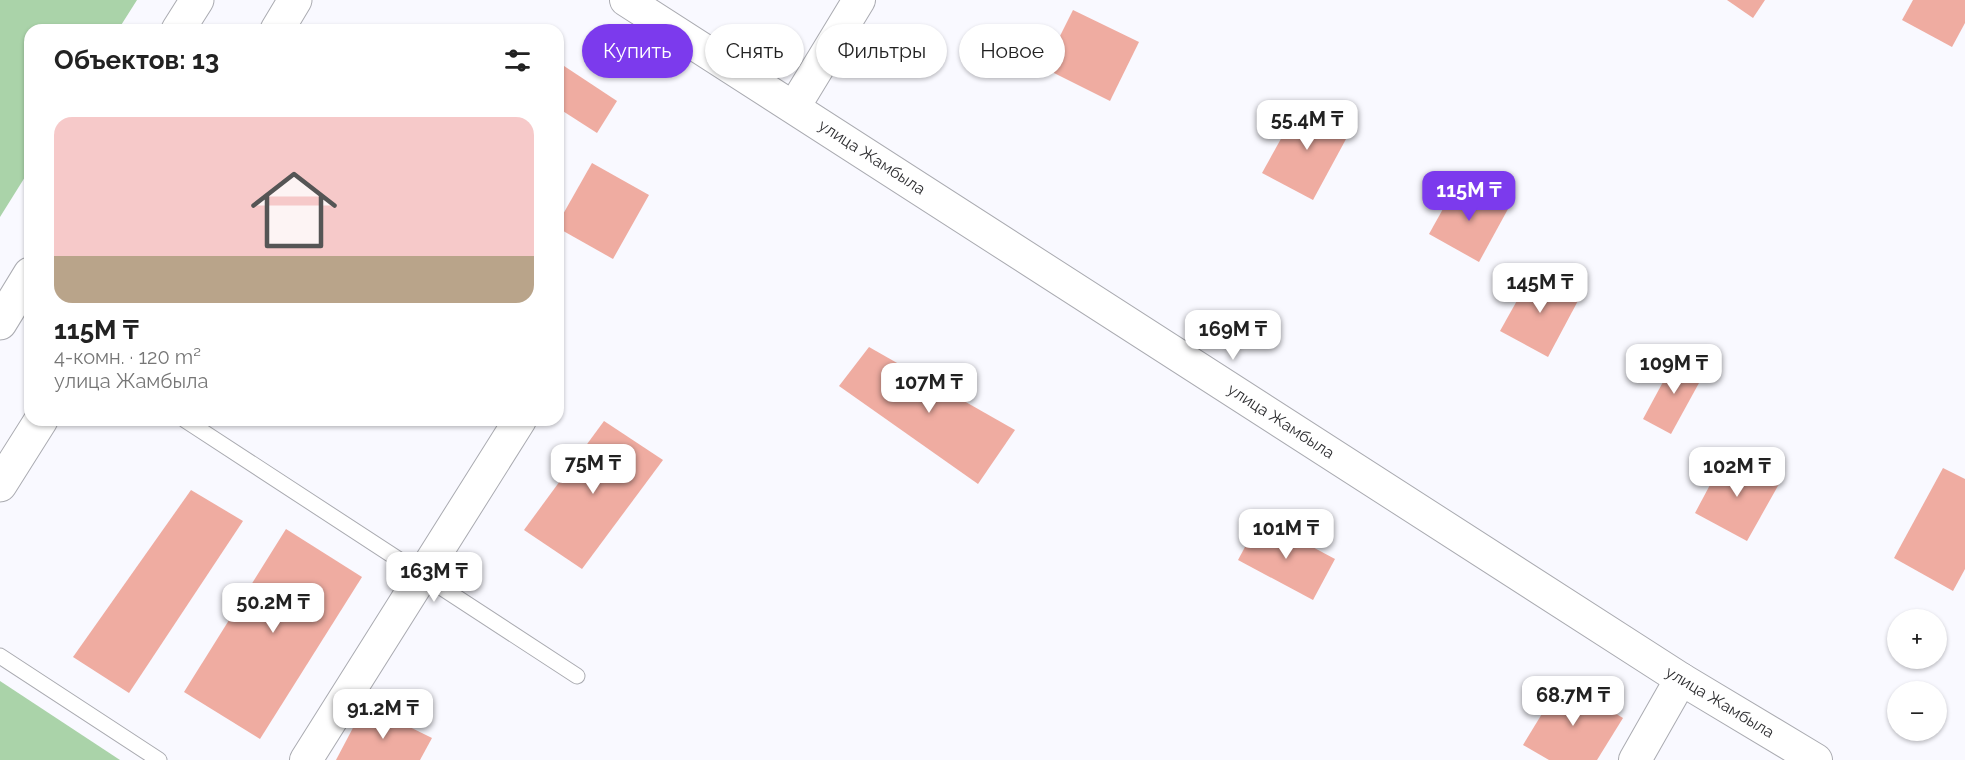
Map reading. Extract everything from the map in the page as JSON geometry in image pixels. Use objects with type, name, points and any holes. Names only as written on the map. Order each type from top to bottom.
[{"type":"main road","points":[[182,24],[196,0]]},
{"type":"main road","points":[[281,24],[295,0]]},
{"type":"main road","points":[[0,323],[24,284]]},
{"type":"main road","points":[[0,485],[37,426]]},
{"type":"street","name":"улица Жамбыла","points":[[626,0],[1681,679],[1816,760]]},
{"type":"street","points":[[794,107],[859,0]]},
{"type":"street","points":[[306,760],[516,426]]},
{"type":"street","points":[[1635,760],[1681,679]]},
{"type":"lane","points":[[194,426],[577,676]]},
{"type":"lane","points":[[0,656],[159,760]]},
{"type":"green space","points":[[0,0],[137,0],[122,24],[24,24],[24,179],[0,217]]},
{"type":"green space","points":[[0,681],[120,760],[0,760]]},
{"type":"building","points":[[1727,0],[1765,0],[1753,18]]},
{"type":"building","points":[[1913,0],[1965,0],[1965,23],[1952,47],[1902,20]]},
{"type":"building","points":[[1073,10],[1139,42],[1110,101],[1064,78],[1065,26]]},
{"type":"building","points":[[564,66],[582,78],[617,101],[597,133],[564,112]]},
{"type":"building","points":[[1302,101],[1352,128],[1313,200],[1262,173]]},
{"type":"building","points":[[592,163],[649,195],[613,259],[564,231],[564,212]]},
{"type":"building","points":[[1458,182],[1508,209],[1479,262],[1429,234]]},
{"type":"building","points":[[1533,272],[1580,297],[1548,357],[1500,331]]},
{"type":"building","points":[[869,347],[1015,430],[978,484],[839,386]]},
{"type":"building","points":[[1677,356],[1705,372],[1671,434],[1643,419]]},
{"type":"building","points":[[604,421],[663,460],[582,569],[524,530]]},
{"type":"building","points":[[1726,455],[1779,484],[1747,541],[1695,513]]},
{"type":"building","points":[[1943,468],[1965,479],[1965,569],[1953,591],[1894,558]]},
{"type":"building","points":[[191,490],[243,521],[129,693],[73,657]]},
{"type":"building","points":[[1260,519],[1335,559],[1313,600],[1238,560]]},
{"type":"building","points":[[286,529],[362,577],[260,739],[184,692]]},
{"type":"building","points":[[1562,681],[1623,718],[1597,760],[1549,760],[1523,745]]},
{"type":"building","points":[[365,705],[432,738],[420,760],[336,760]]}]
